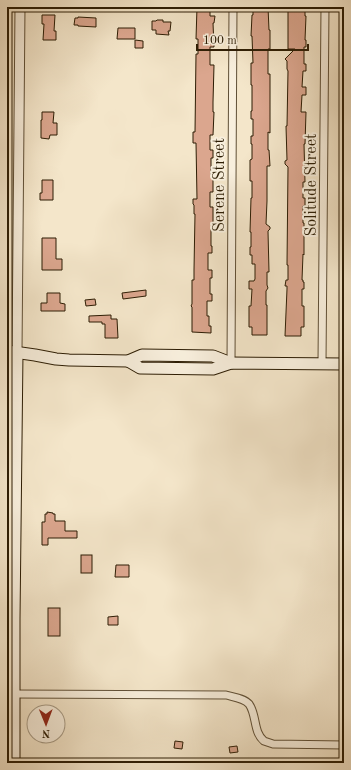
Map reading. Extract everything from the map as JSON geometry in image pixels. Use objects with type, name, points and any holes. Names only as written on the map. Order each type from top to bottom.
[{"type":"main road","points":[[14,763],[12,352],[62,360],[128,361],[142,355],[166,355],[213,356],[231,363],[344,364]]},
{"type":"street","points":[[12,352],[20,7]]},
{"type":"street","name":"Serene Street","points":[[231,363],[233,7]]},
{"type":"street","name":"Solitude Street","points":[[322,363],[325,7]]},
{"type":"street","points":[[14,694],[226,695],[249,703],[258,732],[264,741],[273,744],[344,745]]},
{"type":"building","points":[[197,7],[210,7],[210,16],[215,16],[213,23],[214,47],[210,47],[210,65],[214,65],[213,135],[210,135],[210,150],[213,150],[213,158],[211,158],[211,176],[213,176],[213,192],[210,192],[210,207],[213,207],[213,229],[211,229],[212,253],[208,253],[208,270],[212,270],[212,278],[210,278],[210,294],[212,294],[212,301],[207,301],[207,316],[209,316],[211,333],[192,332],[191,306],[192,280],[194,280],[195,214],[193,199],[197,199],[196,143],[193,143],[193,132],[195,132],[196,54],[198,54],[198,39],[196,39]]},
{"type":"building","points":[[253,7],[268,7],[270,30],[268,74],[270,74],[270,133],[268,132],[268,150],[270,166],[267,166],[266,224],[270,227],[268,231],[268,288],[266,291],[267,335],[252,335],[252,327],[249,327],[249,306],[251,306],[252,289],[249,289],[249,281],[254,281],[255,279],[255,264],[252,264],[252,255],[250,255],[252,181],[250,181],[250,160],[252,159],[251,136],[253,136],[253,119],[251,119],[251,63],[253,63],[251,36]]},
{"type":"building","points":[[288,7],[305,7],[306,16],[306,47],[304,47],[304,64],[306,64],[306,71],[303,71],[302,87],[306,87],[306,95],[302,95],[301,112],[306,112],[304,144],[305,182],[303,182],[303,198],[305,198],[305,206],[303,206],[304,255],[303,254],[302,280],[304,282],[304,289],[302,289],[302,306],[304,306],[304,327],[301,327],[301,336],[285,336],[287,286],[285,286],[286,280],[288,280],[288,167],[285,164],[285,161],[287,160],[286,126],[288,71],[287,61],[285,59],[295,49],[288,49]]},
{"type":"building","points":[[42,15],[55,15],[54,31],[56,31],[56,40],[43,40],[44,24],[42,24]]},
{"type":"building","points":[[75,18],[96,18],[96,27],[74,25]]},
{"type":"building","points":[[157,20],[171,22],[170,31],[168,31],[169,35],[156,34],[156,30],[152,30],[152,21]]},
{"type":"building","points":[[118,28],[135,28],[135,39],[117,39]]},
{"type":"building","points":[[135,40],[143,41],[143,48],[135,48]]},
{"type":"building","points":[[42,112],[54,112],[53,123],[57,123],[57,135],[50,135],[49,139],[41,138]]},
{"type":"building","points":[[42,180],[53,180],[53,200],[40,200],[40,193],[42,193]]},
{"type":"building","points":[[42,238],[56,238],[56,259],[62,259],[62,270],[42,270]]},
{"type":"building","points":[[146,290],[146,296],[123,299],[122,293]]},
{"type":"building","points":[[47,293],[60,293],[60,303],[65,304],[65,311],[41,311],[41,303],[47,303]]},
{"type":"building","points":[[95,299],[96,305],[86,306],[85,300]]},
{"type":"building","points":[[111,315],[111,319],[117,319],[118,338],[105,338],[105,324],[102,324],[102,322],[89,322],[89,316]]},
{"type":"building","points":[[47,512],[55,514],[55,521],[65,521],[65,531],[77,531],[77,538],[48,538],[48,545],[42,545],[42,522],[45,522],[45,514],[47,514]]},
{"type":"building","points":[[81,555],[92,555],[92,573],[81,573]]},
{"type":"building","points":[[116,565],[129,565],[129,577],[115,577]]},
{"type":"building","points":[[48,608],[60,608],[60,636],[48,636]]},
{"type":"building","points":[[118,616],[118,625],[108,625],[108,617]]},
{"type":"building","points":[[175,741],[183,742],[182,749],[174,748]]},
{"type":"building","points":[[237,746],[238,752],[230,753],[229,747]]}]
